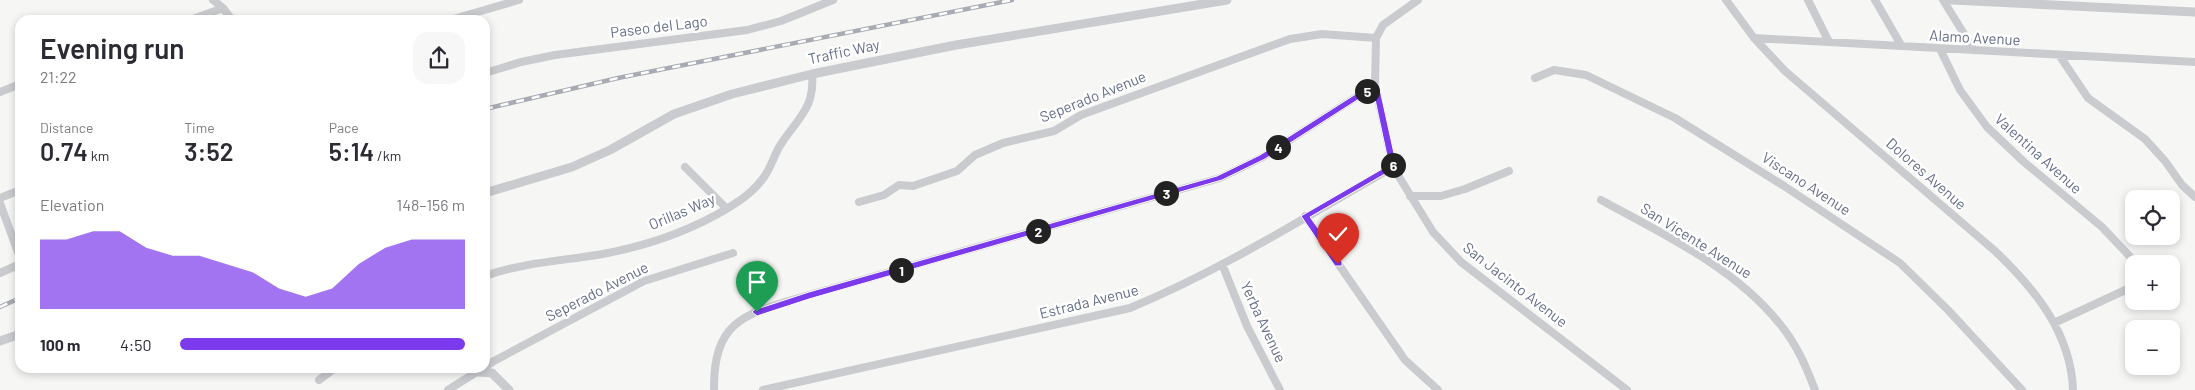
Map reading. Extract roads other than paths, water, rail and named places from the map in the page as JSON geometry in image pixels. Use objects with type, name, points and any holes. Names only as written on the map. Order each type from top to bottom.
[{"type":"street","points":[[213,0],[228,15]]},
{"type":"street","points":[[467,15],[519,0]]},
{"type":"street","name":"Paseo del Lago","points":[[490,71],[555,55],[747,30],[781,21],[833,0]]},
{"type":"street","name":"Traffic Way","points":[[490,192],[572,167],[693,106],[732,94],[812,74],[1029,32],[1227,0]]},
{"type":"street","points":[[1376,38],[1383,25],[1418,0]]},
{"type":"street","name":"Dolores Avenue","points":[[1726,0],[1754,38],[1785,71],[2007,262],[2031,289],[2054,324],[2071,369],[2073,390]]},
{"type":"street","points":[[1808,0],[1829,42]]},
{"type":"street","points":[[1875,0],[1902,45]]},
{"type":"street","points":[[1944,0],[1974,50]]},
{"type":"street","points":[[1952,0],[2195,13]]},
{"type":"street","points":[[204,15],[223,8]]},
{"type":"street","name":"Seperado Avenue","points":[[859,202],[884,196],[899,185],[913,186],[956,171],[974,155],[1003,143],[1054,131],[1090,112],[1290,39],[1307,34],[1328,32],[1376,38]]},
{"type":"street","name":"San Jacinto Avenue","points":[[1376,38],[1375,85],[1393,167],[1433,232],[1461,262],[1627,390]]},
{"type":"street","name":"Alamo Avenue","points":[[1754,38],[2195,62]]},
{"type":"street","name":"Valentina Avenue","points":[[1940,48],[1957,83],[1987,127],[2109,233],[2129,255]]},
{"type":"street","points":[[2059,55],[2088,98],[2145,139],[2165,161],[2182,185],[2195,197]]},
{"type":"street","name":"Viscano Avenue","points":[[1535,78],[1554,70],[1586,75],[1675,118],[1784,186],[1900,263],[1948,310],[2022,390]]},
{"type":"street","name":"Orillas Way","points":[[490,274],[525,264],[617,251],[668,236],[708,218],[746,196],[762,181],[770,170],[779,148],[810,105],[814,85],[812,74]]},
{"type":"street","points":[[714,390],[715,356],[719,345],[729,329],[746,317],[809,295],[1220,178],[1263,157],[1375,85]]},
{"type":"street","points":[[0,92],[15,86]]},
{"type":"street","points":[[685,166],[726,208]]},
{"type":"street","name":"Estrada Avenue","points":[[763,390],[1130,308],[1173,290],[1222,264],[1393,167]]},
{"type":"street","points":[[1410,196],[1441,196],[1457,192],[1509,171]]},
{"type":"street","points":[[0,198],[15,192]]},
{"type":"street","name":"San Vicente Avenue","points":[[1601,200],[1722,271],[1751,292],[1772,312],[1789,335],[1802,358],[1815,390]]},
{"type":"street","points":[[0,203],[15,244]]},
{"type":"street","points":[[1305,216],[1405,360],[1438,390]]},
{"type":"street","name":"Seperado Avenue","points":[[490,363],[644,281],[733,253]]},
{"type":"street","name":"Yerba Avenue","points":[[1222,264],[1247,326],[1280,390]]},
{"type":"street","points":[[0,273],[15,266]]},
{"type":"street","points":[[2054,324],[2125,291]]},
{"type":"street","points":[[0,341],[15,336]]},
{"type":"street","points":[[490,372],[509,390]]},
{"type":"street","points":[[318,380],[328,373]]},
{"type":"street","name":"Seperado Avenue","points":[[448,390],[474,373]]},
{"type":"railway","points":[[490,108],[618,78],[1012,0]]},
{"type":"railway","points":[[0,307],[15,300]]}]
